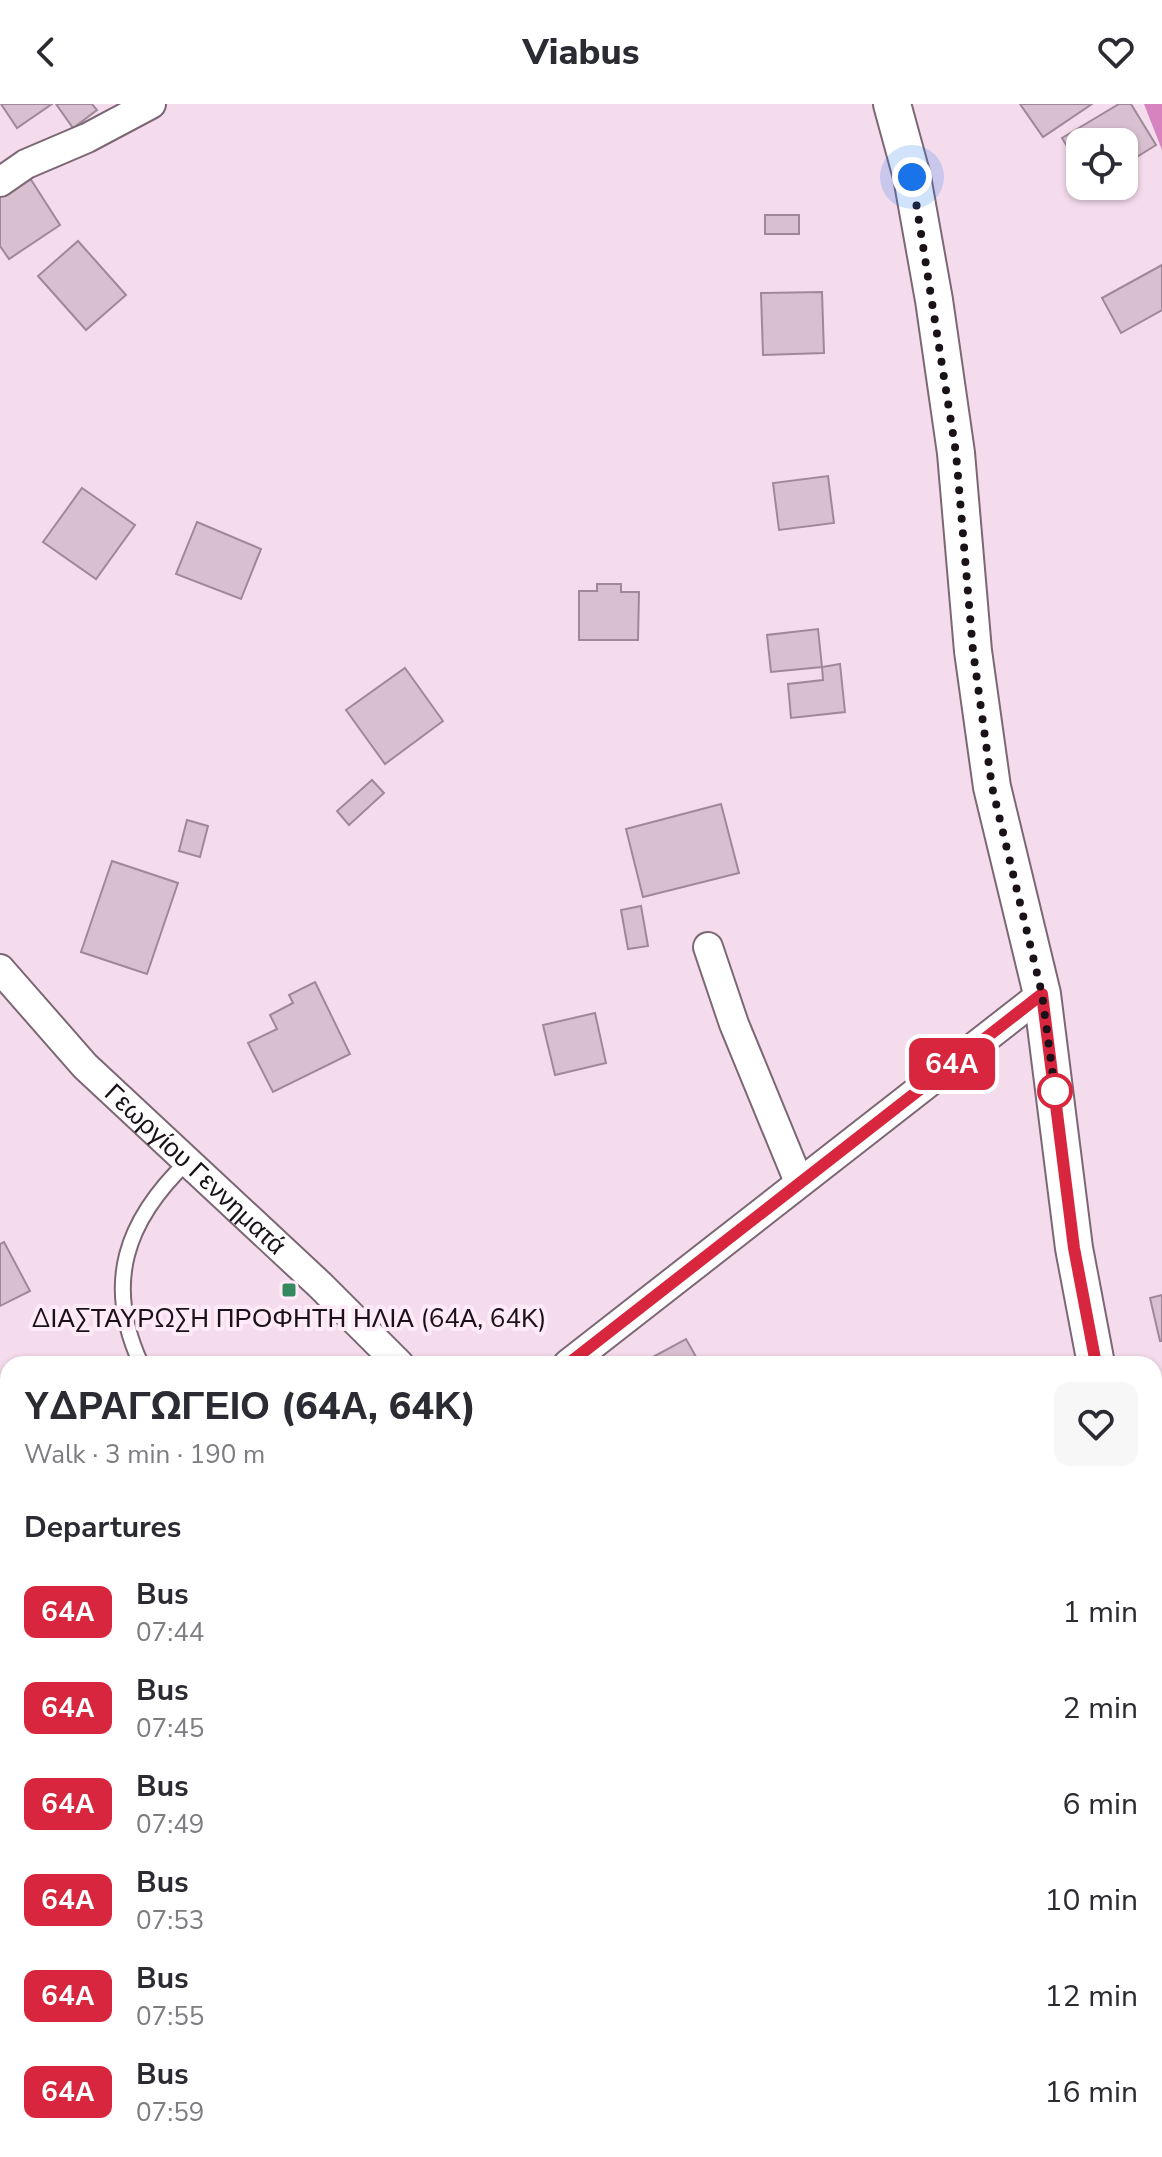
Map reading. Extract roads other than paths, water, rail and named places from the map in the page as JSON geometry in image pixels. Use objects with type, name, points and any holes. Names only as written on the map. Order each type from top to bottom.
[{"type":"street","points":[[0,182],[26,164],[87,138],[151,104]]},
{"type":"street","points":[[892,104],[912,177],[943,361],[956,453],[973,651],[992,787],[1042,994],[1074,1248],[1094,1356]]},
{"type":"street","points":[[708,947],[734,1024],[799,1182]]},
{"type":"street","name":"Γεωργίου Γεννηματά","points":[[0,969],[85,1066],[391,1356]]},
{"type":"street","points":[[578,1356],[1042,994]]},
{"type":"lane","points":[[137,1356],[127,1333],[122,1307],[126,1253],[150,1203],[188,1161]]},
{"type":"place","name":"ΔΙΑΣΤΑΥΡΩΣΗ ΠΡΟΦΗΤΗ ΗΛΙΑ (64Α, 64Κ)","points":[[289,1290]]}]
